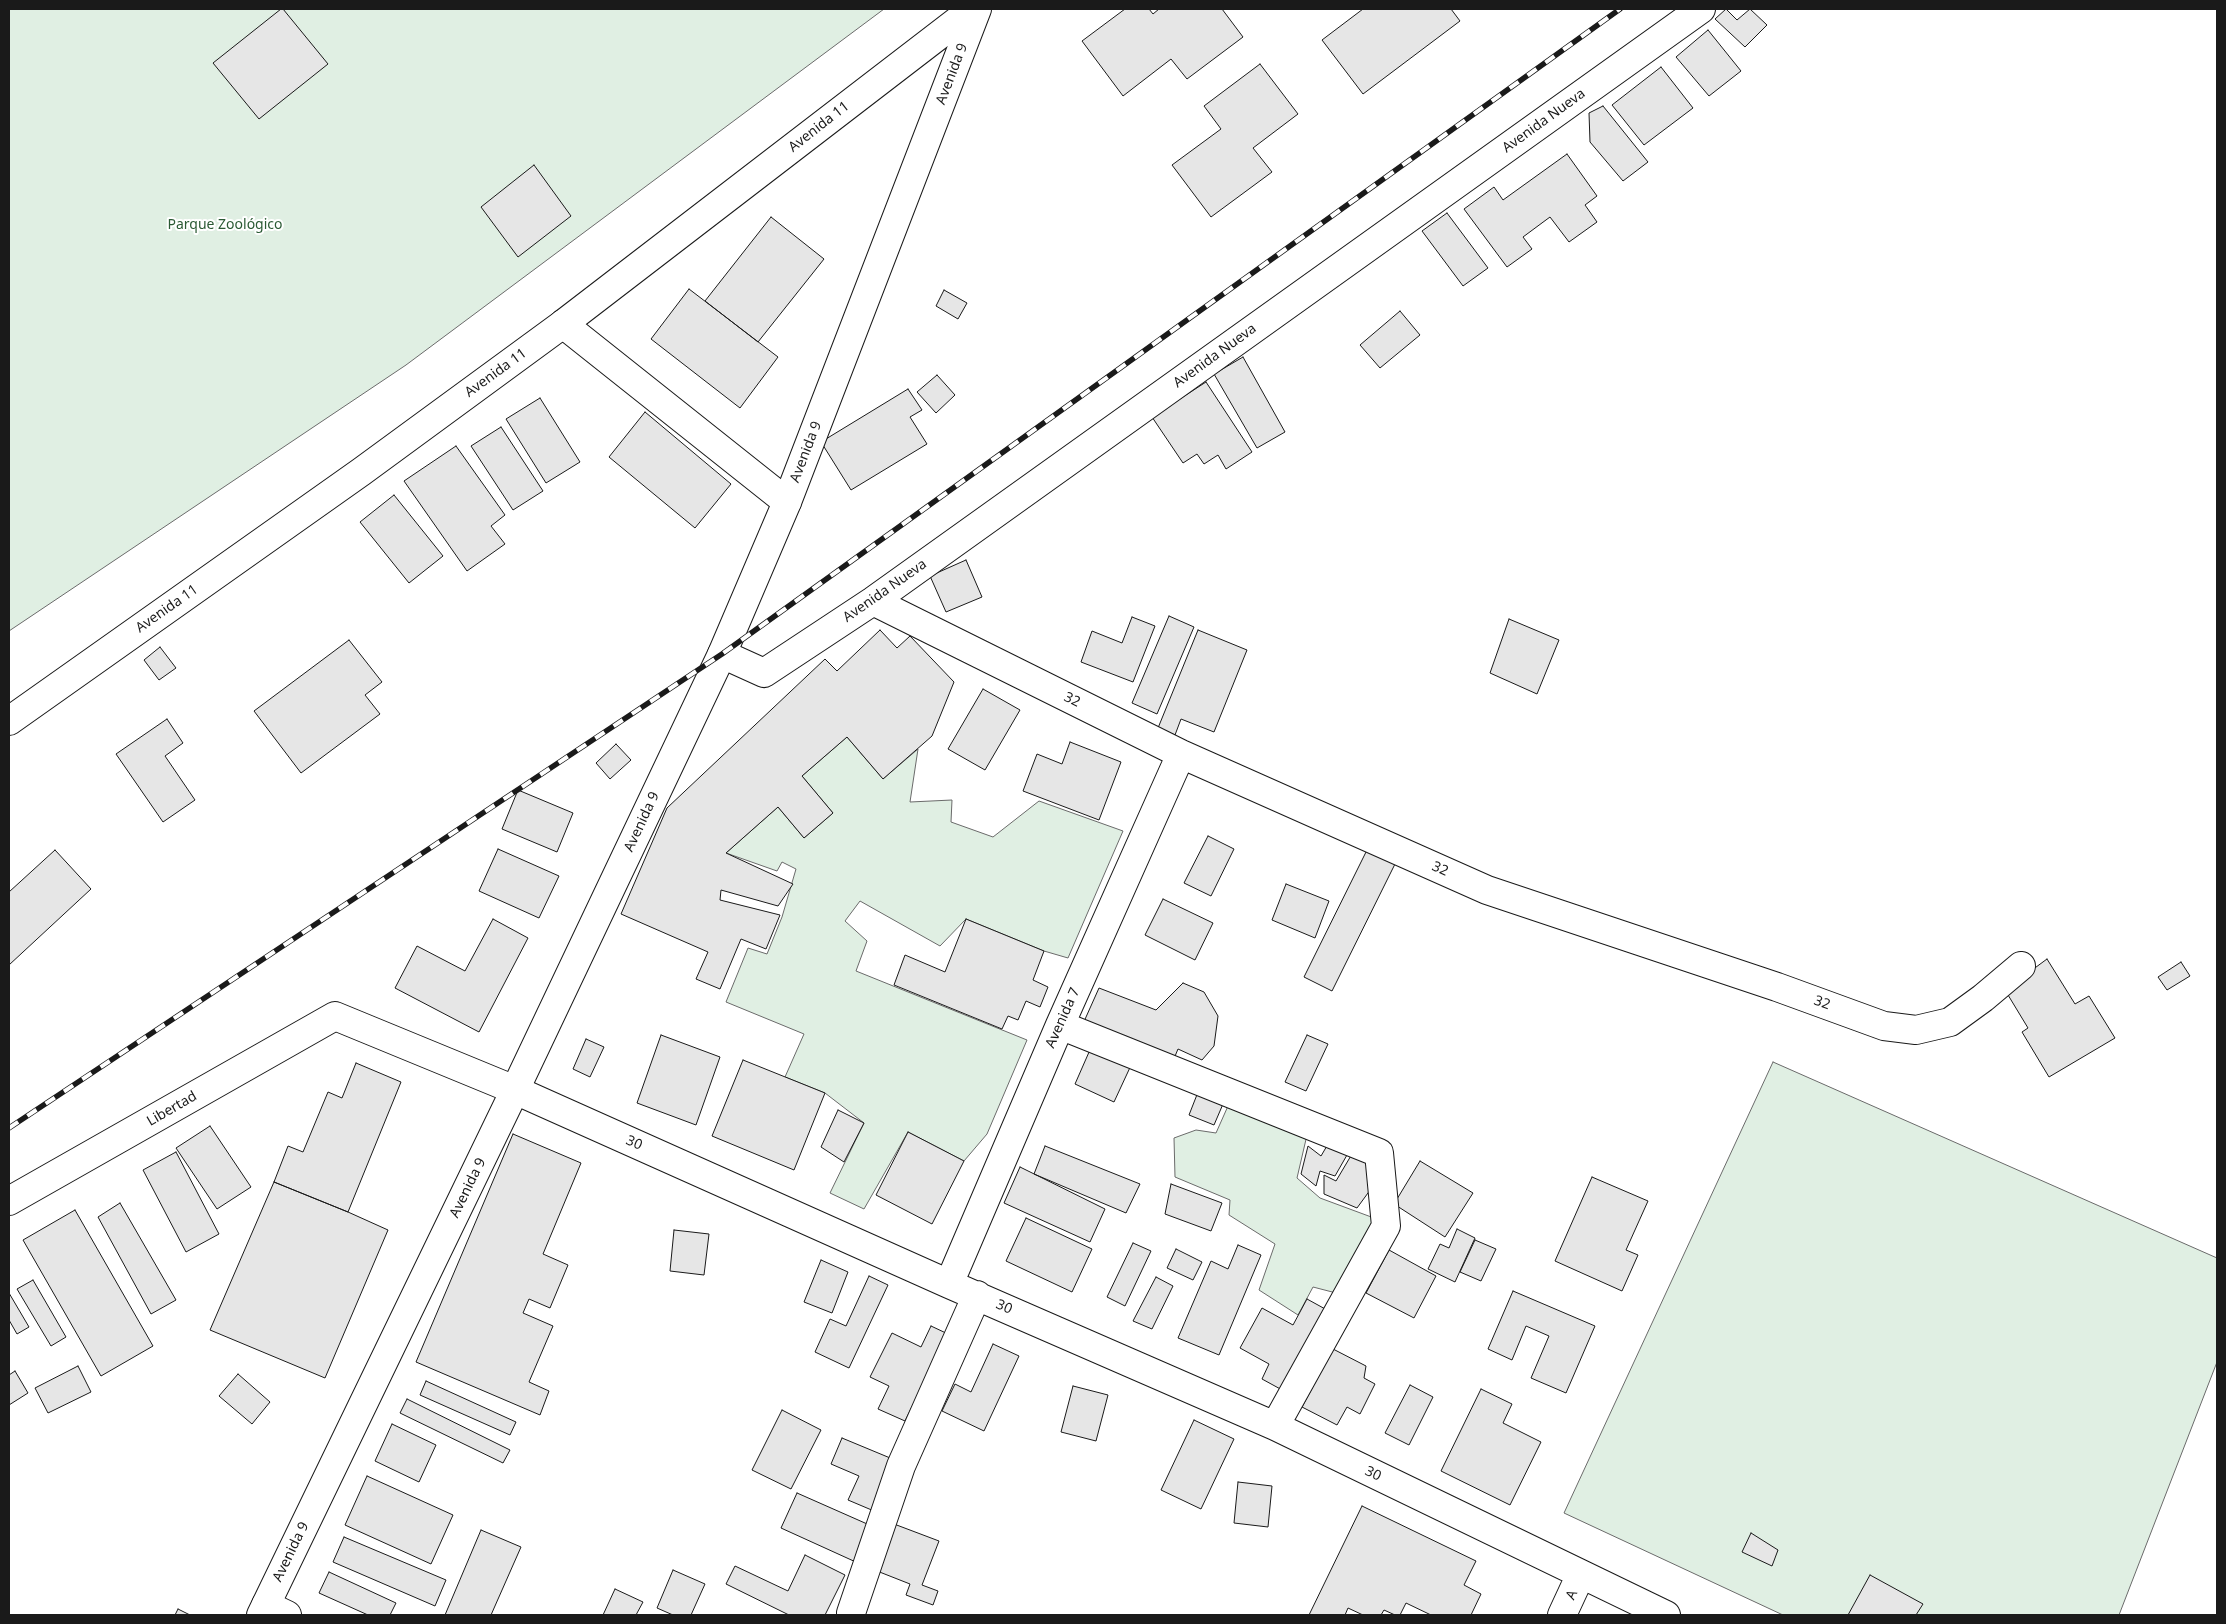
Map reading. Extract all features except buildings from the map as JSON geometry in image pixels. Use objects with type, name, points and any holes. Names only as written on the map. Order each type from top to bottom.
[{"type":"street","name":"Avenida 11","points":[[9,721],[361,472],[564,324],[973,9]]},
{"type":"street","name":"Avenida 9","points":[[271,1612],[722,654],[787,502],[977,9]]},
{"type":"street","name":"Avenida Nueva","points":[[722,654],[764,673],[873,601],[1701,9]]},
{"type":"street","points":[[564,324],[787,502]]},
{"type":"street","name":"32","points":[[873,601],[1181,754],[1487,890],[1777,987],[1884,1026],[1916,1030],[1950,1022],[1983,998],[2020,966]]},
{"type":"street","name":"Avenida 7","points":[[949,1284],[1060,1025],[1181,754]]},
{"type":"street","name":"30","points":[[335,1016],[516,1090],[949,1284],[1275,1426],[1666,1615]]},
{"type":"street","name":"Libertad","points":[[9,1201],[335,1016]]},
{"type":"street","points":[[1060,1025],[1379,1153],[1386,1226],[1275,1426]]},
{"type":"street","points":[[851,1613],[902,1466],[977,1295]]},
{"type":"street","name":"A","points":[[1562,1615],[1581,1574]]},
{"type":"green space","name":"Parque Zoológico","points":[[9,9],[884,9],[406,365],[9,631]]},
{"type":"green space","points":[[847,737],[883,779],[918,749],[910,802],[952,800],[951,822],[993,837],[1039,801],[1123,831],[1068,958],[1044,951],[966,919],[940,946],[860,901],[845,921],[867,941],[856,971],[1027,1040],[987,1134],[964,1161],[908,1132],[864,1209],[830,1193],[864,1123],[825,1093],[785,1077],[804,1034],[726,1002],[748,948],[767,954],[782,917],[796,869],[782,862],[777,871],[726,853],[778,807],[804,838],[833,813],[802,776]]},
{"type":"green space","points":[[1773,1062],[2217,1258],[2217,1362],[2119,1615],[1783,1615],[1564,1513]]},
{"type":"green space","points":[[1228,1106],[1307,1135],[1297,1178],[1320,1198],[1374,1218],[1372,1234],[1340,1294],[1313,1287],[1298,1315],[1259,1290],[1275,1244],[1229,1215],[1230,1200],[1175,1177],[1174,1138],[1196,1130],[1216,1133]]},
{"type":"railway","points":[[9,1128],[722,654],[1620,9]]}]
